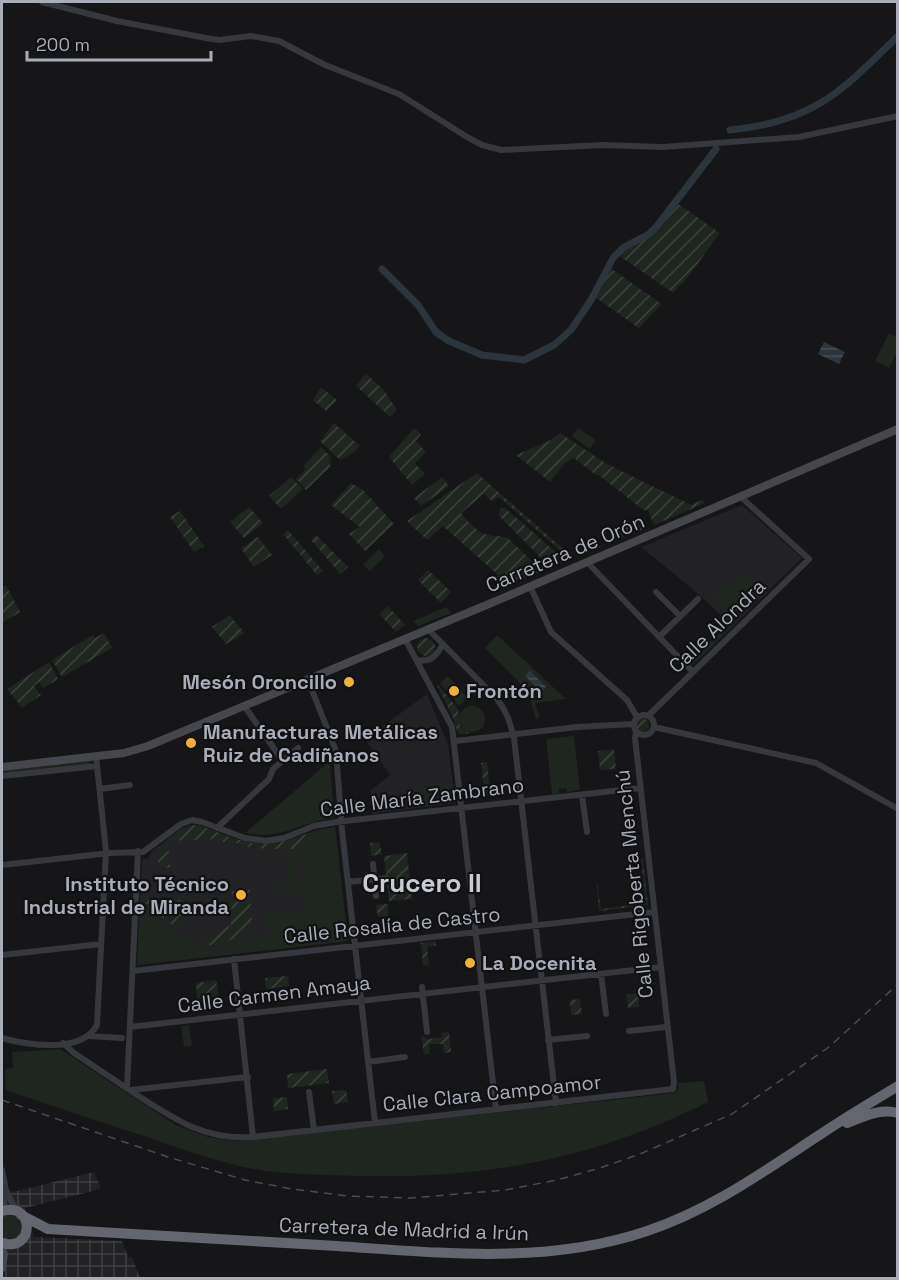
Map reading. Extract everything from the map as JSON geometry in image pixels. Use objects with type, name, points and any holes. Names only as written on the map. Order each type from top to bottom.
[{"type":"highway","name":"Carretera de Madrid a Irún","points":[[20,1213],[48,1229],[494,1254],[566,1250],[621,1239],[687,1215],[738,1188],[897,1086]]},
{"type":"highway","points":[[825,1132],[877,1112],[897,1113]]},
{"type":"highway","points":[[2,1209],[20,1213],[27,1230],[18,1242],[2,1249]]},
{"type":"highway","name":"Carretera de Madrid a Irún","points":[[18,1242],[48,1229]]},
{"type":"street","points":[[42,2],[117,21],[206,38],[219,40],[251,36],[271,39],[399,94],[467,137],[482,145],[501,150],[602,145],[663,147],[792,137],[897,116]]},
{"type":"street","name":"Carretera de Orón","points":[[2,767],[97,761],[148,746],[741,497],[897,429]]},
{"type":"street","name":"Calle Alondra","points":[[648,716],[809,559],[741,497]]},
{"type":"street","points":[[587,562],[661,634],[693,672]]},
{"type":"street","points":[[454,741],[635,720],[642,715],[648,716],[654,722],[654,727],[648,735],[635,735],[635,720],[627,700],[550,632],[530,586]]},
{"type":"street","points":[[657,592],[680,616]]},
{"type":"street","points":[[661,634],[699,599]]},
{"type":"street","points":[[428,629],[504,707],[513,734],[556,1103]]},
{"type":"street","points":[[405,639],[450,720],[496,1109]]},
{"type":"street","points":[[417,660],[426,661],[434,657],[443,644]]},
{"type":"street","points":[[308,680],[336,751],[341,822],[375,1123]]},
{"type":"street","points":[[245,706],[282,760]]},
{"type":"street","points":[[654,727],[816,764],[897,809]]},
{"type":"street","name":"Calle Rigoberta Menchú","points":[[635,735],[674,1089]]},
{"type":"street","points":[[217,828],[268,779],[273,769],[282,760],[297,748]]},
{"type":"street","points":[[2,776],[97,761],[106,854],[97,1025],[90,1035],[80,1040],[63,1043],[36,1045],[2,1038]]},
{"type":"street","points":[[99,789],[130,785]]},
{"type":"street","name":"Calle María Zambrano","points":[[138,851],[147,850],[187,821],[198,821],[245,838],[266,841],[284,838],[314,826],[341,822],[640,788]]},
{"type":"street","points":[[582,795],[587,832]]},
{"type":"street","points":[[2,865],[138,851],[128,1089],[248,1077]]},
{"type":"street","points":[[373,864],[376,896]]},
{"type":"street","points":[[348,882],[387,878]]},
{"type":"street","name":"Calle Rosalía de Castro","points":[[133,971],[654,912]]},
{"type":"street","points":[[2,955],[101,944]]},
{"type":"street","points":[[234,959],[254,1137]]},
{"type":"street","name":"Calle Carmen Amaya","points":[[130,1028],[361,1001],[422,990],[482,987],[661,967]]},
{"type":"street","points":[[601,974],[606,1014]]},
{"type":"street","points":[[422,990],[427,1032]]},
{"type":"street","points":[[628,1031],[667,1027]]},
{"type":"street","points":[[90,1035],[122,1038]]},
{"type":"street","points":[[549,1040],[587,1036]]},
{"type":"street","name":"Calle Clara Campoamor","points":[[63,1043],[74,1053],[178,1122],[224,1136],[254,1137],[674,1089]]},
{"type":"street","points":[[368,1062],[405,1057]]},
{"type":"street","points":[[309,1092],[314,1130]]},
{"type":"street","points":[[2,1170],[6,1191],[20,1213]]},
{"type":"street","points":[[2,1209],[6,1191]]},
{"type":"street","points":[[2,1249],[2,1268]]},
{"type":"shaded area","points":[[677,203],[720,233],[688,277],[673,293],[618,255],[653,232]]},
{"type":"shaded area","points":[[610,268],[662,304],[639,328],[595,297]]},
{"type":"shaded area","points":[[889,333],[897,337],[897,352],[889,368],[875,361]]},
{"type":"shaded area","points":[[824,342],[845,352],[839,364],[818,354]]},
{"type":"shaded area","points":[[366,374],[384,390],[397,410],[390,417],[356,386]]},
{"type":"shaded area","points":[[321,387],[337,400],[326,411],[313,400]]},
{"type":"shaded area","points":[[334,423],[360,446],[340,460],[320,441]]},
{"type":"shaded area","points":[[414,428],[421,434],[416,441],[426,452],[415,463],[425,474],[412,485],[389,457]]},
{"type":"shaded area","points":[[578,428],[596,440],[590,449],[572,436]]},
{"type":"shaded area","points":[[560,433],[607,464],[691,505],[702,500],[705,503],[654,525],[648,510],[643,510],[574,458],[565,463],[550,482],[516,455],[551,440]]},
{"type":"shaded area","points":[[321,447],[331,457],[330,467],[306,490],[296,479],[306,469],[303,466]]},
{"type":"shaded area","points":[[477,473],[573,558],[570,559],[499,497],[492,501],[484,494],[461,513],[473,527],[481,532],[509,539],[542,571],[509,585],[443,526],[427,540],[407,521]]},
{"type":"shaded area","points":[[291,477],[303,489],[281,509],[269,496]]},
{"type":"shaded area","points":[[442,477],[449,486],[421,506],[414,498]]},
{"type":"shaded area","points":[[351,483],[363,490],[394,524],[365,551],[349,534],[360,527],[331,505]]},
{"type":"shaded area","points":[[742,505],[802,558],[733,626],[641,547]]},
{"type":"shaded area","points":[[249,507],[263,523],[244,538],[230,522]]},
{"type":"shaded area","points":[[500,508],[505,508],[566,561],[550,567],[499,516]]},
{"type":"shaded area","points":[[180,511],[204,546],[194,552],[170,517]]},
{"type":"shaded area","points":[[640,520],[644,529],[619,539],[612,532]]},
{"type":"shaded area","points":[[288,530],[323,571],[317,575],[283,534]]},
{"type":"shaded area","points":[[316,535],[348,567],[340,574],[311,540]]},
{"type":"shaded area","points":[[258,537],[272,555],[254,567],[241,548]]},
{"type":"shaded area","points":[[379,549],[385,556],[370,571],[363,565]]},
{"type":"shaded area","points":[[428,570],[451,592],[441,603],[418,580]]},
{"type":"shaded area","points":[[748,572],[758,589],[723,610],[713,593]]},
{"type":"shaded area","points":[[6,585],[20,612],[2,623],[2,587]]},
{"type":"shaded area","points":[[388,606],[405,625],[396,632],[379,614]]},
{"type":"shaded area","points":[[446,607],[451,613],[418,626],[413,621]]},
{"type":"shaded area","points":[[230,615],[244,633],[226,644],[212,627]]},
{"type":"shaded area","points":[[730,623],[733,626],[693,665],[683,655],[690,661]]},
{"type":"shaded area","points":[[104,633],[112,648],[62,677],[52,660],[93,635],[95,638]]},
{"type":"shaded area","points":[[497,635],[566,699],[535,703],[540,717],[536,719],[530,698],[518,681],[485,648]]},
{"type":"shaded area","points":[[426,638],[432,641],[435,647],[432,653],[426,656],[420,653],[417,647],[420,641]]},
{"type":"shaded area","points":[[49,662],[58,679],[43,688],[39,682],[34,686],[41,695],[22,708],[7,689]]},
{"type":"shaded area","points":[[530,671],[546,687],[539,694],[535,691],[537,688],[525,676]]},
{"type":"shaded area","name":"Frontón","points":[[448,676],[468,698],[459,706],[440,683]]},
{"type":"shaded area","points":[[438,685],[458,709],[460,726],[467,732],[474,733],[458,734]]},
{"type":"shaded area","points":[[427,694],[448,744],[455,803],[372,814],[370,791],[390,775],[365,739]]},
{"type":"shaded area","points":[[472,706],[481,710],[485,719],[481,728],[472,732],[463,728],[459,719],[463,710]]},
{"type":"shaded area","points":[[642,718],[647,720],[649,725],[647,730],[642,732],[637,730],[635,725],[637,720]]},
{"type":"shaded area","points":[[574,736],[580,790],[567,792],[566,788],[559,789],[559,793],[552,794],[546,739]]},
{"type":"shaded area","points":[[614,749],[616,769],[600,770],[598,751]]},
{"type":"shaded area","points":[[91,761],[91,764],[2,774],[2,771]]},
{"type":"shaded area","points":[[330,761],[334,818],[269,835],[245,833]]},
{"type":"shaded area","points":[[487,762],[491,796],[485,797],[481,763]]},
{"type":"shaded area","points":[[450,783],[452,802],[416,806],[414,788]]},
{"type":"shaded area","name":"Instituto Técnico Industrial de Miranda","points":[[190,825],[199,825],[239,840],[266,845],[335,827],[348,941],[137,965],[142,859],[148,859],[151,852],[181,829]]},
{"type":"shaded area","points":[[193,825],[245,842],[264,844],[284,841],[305,834],[305,849],[248,847],[234,842],[217,842],[216,839],[166,841],[181,829]]},
{"type":"shaded area","points":[[335,827],[348,941],[137,965],[140,898],[151,914],[169,929],[208,949],[256,938],[267,938],[266,913],[306,912],[305,834]]},
{"type":"shaded area","points":[[379,842],[382,854],[371,856],[370,843]]},
{"type":"shaded area","points":[[287,849],[299,849],[299,879],[287,879]]},
{"type":"shaded area","points":[[164,850],[169,851],[170,866],[168,868],[158,864],[158,855]]},
{"type":"shaded area","points":[[407,853],[412,899],[389,901],[384,856]]},
{"type":"shaded area","points":[[641,859],[643,859],[648,905],[599,911],[596,878],[601,909],[646,903]]},
{"type":"shaded area","points":[[276,881],[301,881],[301,894],[276,894]]},
{"type":"shaded area","points":[[250,890],[252,924],[249,934],[215,945],[205,945],[204,939],[231,925],[232,891]]},
{"type":"shaded area","points":[[144,897],[156,901],[183,900],[185,915],[177,928],[147,905]]},
{"type":"shaded area","points":[[388,904],[388,916],[378,917],[376,905]]},
{"type":"shaded area","points":[[436,941],[436,945],[427,947],[429,965],[423,966],[421,943]]},
{"type":"shaded area","points":[[288,976],[289,986],[266,989],[265,978]]},
{"type":"shaded area","points":[[216,980],[219,997],[197,999],[196,983]]},
{"type":"shaded area","points":[[638,993],[639,1007],[628,1008],[626,994]]},
{"type":"shaded area","points":[[580,999],[582,1014],[571,1015],[570,1000]]},
{"type":"shaded area","points":[[189,1025],[192,1046],[184,1047],[181,1026]]},
{"type":"shaded area","points":[[449,1032],[451,1052],[444,1053],[443,1044],[429,1044],[430,1054],[424,1055],[421,1035],[428,1039],[442,1037],[441,1033]]},
{"type":"shaded area","points":[[60,1049],[176,1125],[208,1137],[236,1141],[675,1093],[678,1090],[678,1083],[704,1081],[708,1102],[665,1122],[622,1138],[580,1152],[537,1162],[450,1174],[357,1176],[289,1173],[248,1168],[212,1159],[6,1090],[5,1069],[13,1068],[12,1052]]},
{"type":"shaded area","points":[[327,1069],[329,1083],[288,1088],[287,1074]]},
{"type":"shaded area","points":[[346,1090],[348,1102],[334,1104],[332,1091]]},
{"type":"shaded area","points":[[287,1097],[288,1109],[274,1111],[273,1098]]},
{"type":"shaded area","points":[[2,1157],[9,1190],[13,1192],[94,1172],[101,1189],[25,1208],[34,1237],[122,1241],[128,1257],[132,1257],[140,1278],[2,1278]]},
{"type":"shaded area","points":[[10,1216],[20,1223],[21,1227],[14,1237],[10,1238],[0,1231],[-1,1227],[6,1217]]},
{"type":"waterway","points":[[730,130],[759,126],[805,112],[842,88],[898,36]]},
{"type":"waterway","points":[[382,269],[418,305],[436,332],[449,341],[482,355],[524,360],[554,345],[571,330],[591,300],[613,258],[624,247],[649,234],[657,226],[716,149]]},
{"type":"railway","points":[[2,1100],[168,1157],[245,1180],[292,1189],[347,1196],[411,1198],[505,1190],[557,1180],[600,1168],[640,1154],[732,1114],[829,1047],[898,984]]},
{"type":"place","name":"Mesón Oroncillo","points":[[349,682]]},
{"type":"place","name":"Frontón","points":[[454,691]]},
{"type":"place","name":"Manufacturas Metálicas Ruiz de Cadiñanos","points":[[191,743]]},
{"type":"place","name":"Instituto Técnico Industrial de Miranda","points":[[241,895]]},
{"type":"place","name":"La Docenita","points":[[470,963]]},
{"type":"district","name":"Crucero II","points":[[422,883]]}]
